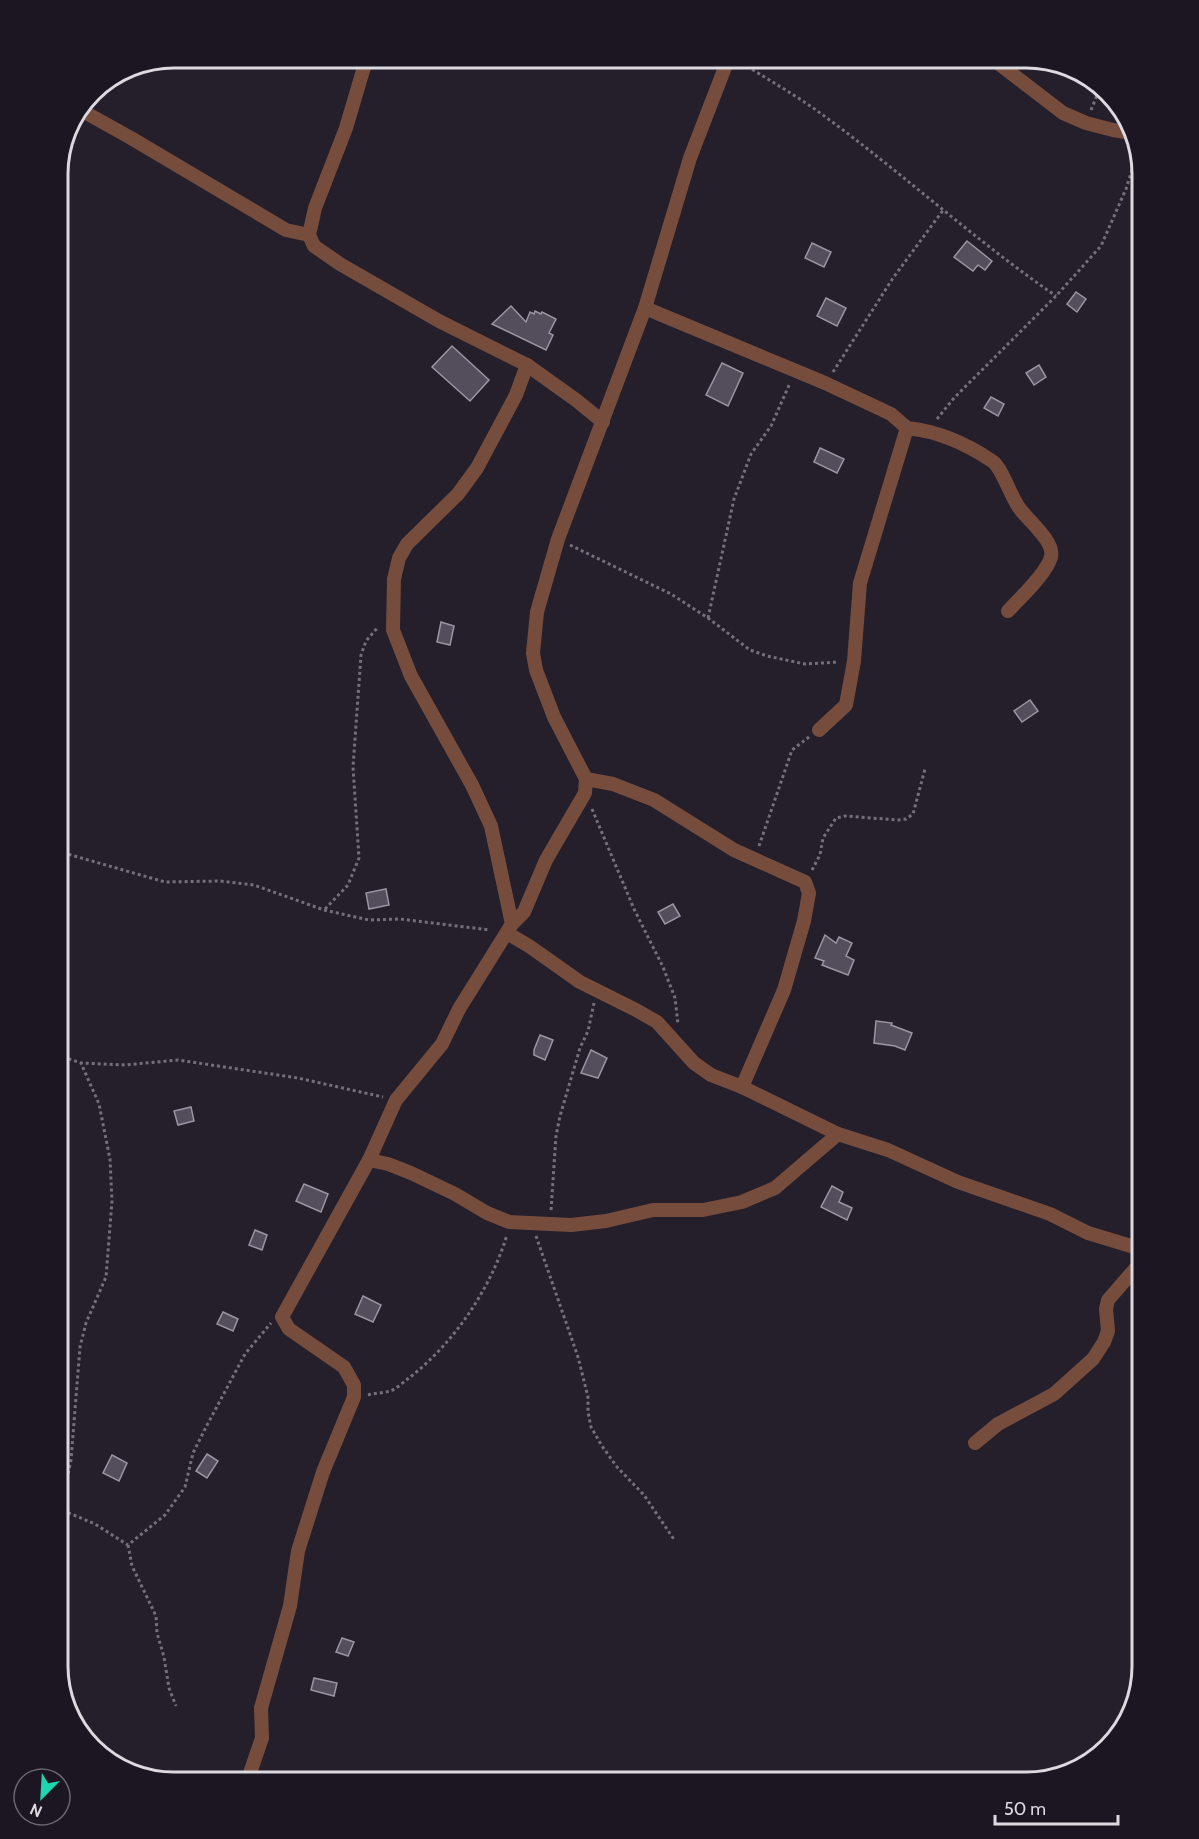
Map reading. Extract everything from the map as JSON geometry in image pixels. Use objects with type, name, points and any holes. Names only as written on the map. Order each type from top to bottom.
[{"type":"street","points":[[365,68],[346,128],[315,208],[309,235],[314,246],[340,264],[439,321],[527,365],[603,422]]},
{"type":"street","points":[[586,786],[554,717],[536,670],[533,653],[537,612],[558,538],[645,308],[690,158],[731,68]]},
{"type":"street","points":[[1005,68],[1064,113],[1086,123],[1122,132]]},
{"type":"street","points":[[87,113],[286,230],[309,235]]},
{"type":"street","points":[[645,308],[825,383],[891,414],[907,428],[927,430],[953,440],[995,462],[1018,507],[1050,544],[1052,556],[1046,568],[1008,611]]},
{"type":"street","points":[[527,365],[516,395],[477,468],[458,494],[407,544],[399,558],[394,579],[393,630],[411,676],[472,785],[491,826],[509,929],[567,974],[657,1022],[694,1063],[711,1075],[742,1087],[838,1134],[888,1150],[958,1182],[1050,1214],[1088,1233],[1132,1247]]},
{"type":"street","points":[[819,730],[846,705],[854,661],[860,583],[907,428]]},
{"type":"street","points":[[586,786],[613,784],[654,800],[734,850],[805,882],[808,893],[804,921],[784,990],[742,1087]]},
{"type":"street","points":[[251,1771],[262,1738],[261,1708],[290,1606],[298,1551],[323,1472],[354,1397],[354,1385],[344,1367],[289,1329],[282,1317],[369,1160],[396,1100],[442,1044],[459,1009],[509,929],[524,912],[546,860],[586,786]]},
{"type":"street","points":[[369,1160],[411,1173],[455,1194],[488,1214],[509,1222],[571,1225],[606,1221],[653,1210],[703,1210],[742,1202],[776,1188],[838,1134]]},
{"type":"street","points":[[975,1443],[998,1424],[1054,1394],[1093,1359],[1108,1331],[1106,1309],[1108,1300],[1132,1272]]},
{"type":"path","points":[[748,68],[815,110],[1024,274],[1056,296]]},
{"type":"path","points":[[1086,123],[1097,96]]},
{"type":"path","points":[[927,430],[954,398],[1056,296],[1101,246],[1132,171]]},
{"type":"path","points":[[825,383],[846,354],[893,278],[944,209]]},
{"type":"path","points":[[708,618],[734,499],[751,454],[771,426],[795,370]]},
{"type":"path","points":[[558,538],[671,594],[708,618],[750,650],[806,664],[854,661]]},
{"type":"path","points":[[324,910],[348,885],[359,858],[354,767],[361,655],[366,641],[394,615]]},
{"type":"path","points":[[755,859],[792,750],[819,730]]},
{"type":"path","points":[[805,882],[820,855],[823,838],[836,818],[845,816],[906,819],[913,814],[925,769]]},
{"type":"path","points":[[586,786],[634,909],[663,967],[675,998],[679,1046]]},
{"type":"path","points":[[68,854],[165,882],[220,881],[254,885],[324,910],[369,920],[400,919],[509,929]]},
{"type":"path","points":[[550,1223],[556,1136],[580,1048],[594,1010],[595,990]]},
{"type":"path","points":[[68,1059],[81,1064],[125,1065],[178,1060],[298,1078],[396,1100]]},
{"type":"path","points":[[68,1472],[71,1460],[80,1347],[86,1323],[106,1277],[112,1201],[110,1159],[99,1104],[81,1064]]},
{"type":"path","points":[[354,1397],[392,1390],[426,1364],[454,1334],[476,1302],[492,1272],[507,1236],[509,1222]]},
{"type":"path","points":[[532,1223],[578,1357],[588,1397],[591,1427],[616,1467],[644,1495],[675,1541]]},
{"type":"path","points":[[128,1545],[165,1515],[185,1487],[193,1453],[245,1354],[270,1324],[282,1317]]},
{"type":"path","points":[[68,1513],[95,1524],[128,1545],[132,1566],[156,1616],[157,1634],[164,1657],[169,1688],[176,1706]]},
{"type":"building","points":[[967,241],[992,261],[985,270],[978,265],[973,271],[954,257]]},
{"type":"building","points":[[812,243],[831,252],[824,267],[805,258]]},
{"type":"building","points":[[1076,292],[1086,299],[1077,312],[1067,304]]},
{"type":"building","points":[[826,298],[846,308],[837,326],[817,316]]},
{"type":"building","points":[[511,306],[526,322],[530,312],[534,314],[535,311],[556,319],[549,333],[553,335],[546,350],[492,324]]},
{"type":"building","points":[[452,346],[489,380],[470,401],[432,367]]},
{"type":"building","points":[[722,363],[743,373],[728,406],[706,395]]},
{"type":"building","points":[[1039,365],[1046,377],[1034,385],[1026,373]]},
{"type":"building","points":[[991,397],[1004,404],[998,416],[984,408]]},
{"type":"building","points":[[820,448],[844,459],[837,473],[814,462]]},
{"type":"building","points":[[441,622],[454,626],[450,645],[437,642]]},
{"type":"building","points":[[1030,700],[1038,711],[1022,722],[1014,711]]},
{"type":"building","points":[[386,889],[389,905],[369,909],[366,893]]},
{"type":"building","points":[[673,904],[680,916],[665,924],[658,912]]},
{"type":"building","points":[[825,935],[836,943],[839,937],[852,943],[846,956],[854,960],[848,975],[822,965],[824,961],[815,958]]},
{"type":"building","points":[[876,1021],[892,1023],[891,1025],[912,1033],[905,1050],[874,1043]]},
{"type":"building","points":[[540,1035],[553,1040],[545,1060],[534,1055]]},
{"type":"building","points":[[591,1050],[607,1058],[598,1078],[581,1073]]},
{"type":"building","points":[[191,1107],[194,1121],[178,1125],[174,1111]]},
{"type":"building","points":[[304,1184],[328,1194],[321,1212],[296,1201]]},
{"type":"building","points":[[832,1186],[843,1192],[839,1202],[852,1208],[847,1220],[821,1207]]},
{"type":"building","points":[[255,1230],[267,1235],[262,1250],[249,1245]]},
{"type":"building","points":[[363,1296],[381,1305],[373,1322],[355,1314]]},
{"type":"building","points":[[223,1312],[238,1319],[233,1331],[217,1324]]},
{"type":"building","points":[[207,1454],[218,1461],[207,1478],[196,1471]]},
{"type":"building","points":[[112,1455],[127,1463],[119,1481],[103,1473]]},
{"type":"building","points":[[342,1638],[354,1642],[348,1656],[336,1652]]},
{"type":"building","points":[[314,1678],[337,1683],[334,1696],[311,1690]]}]
